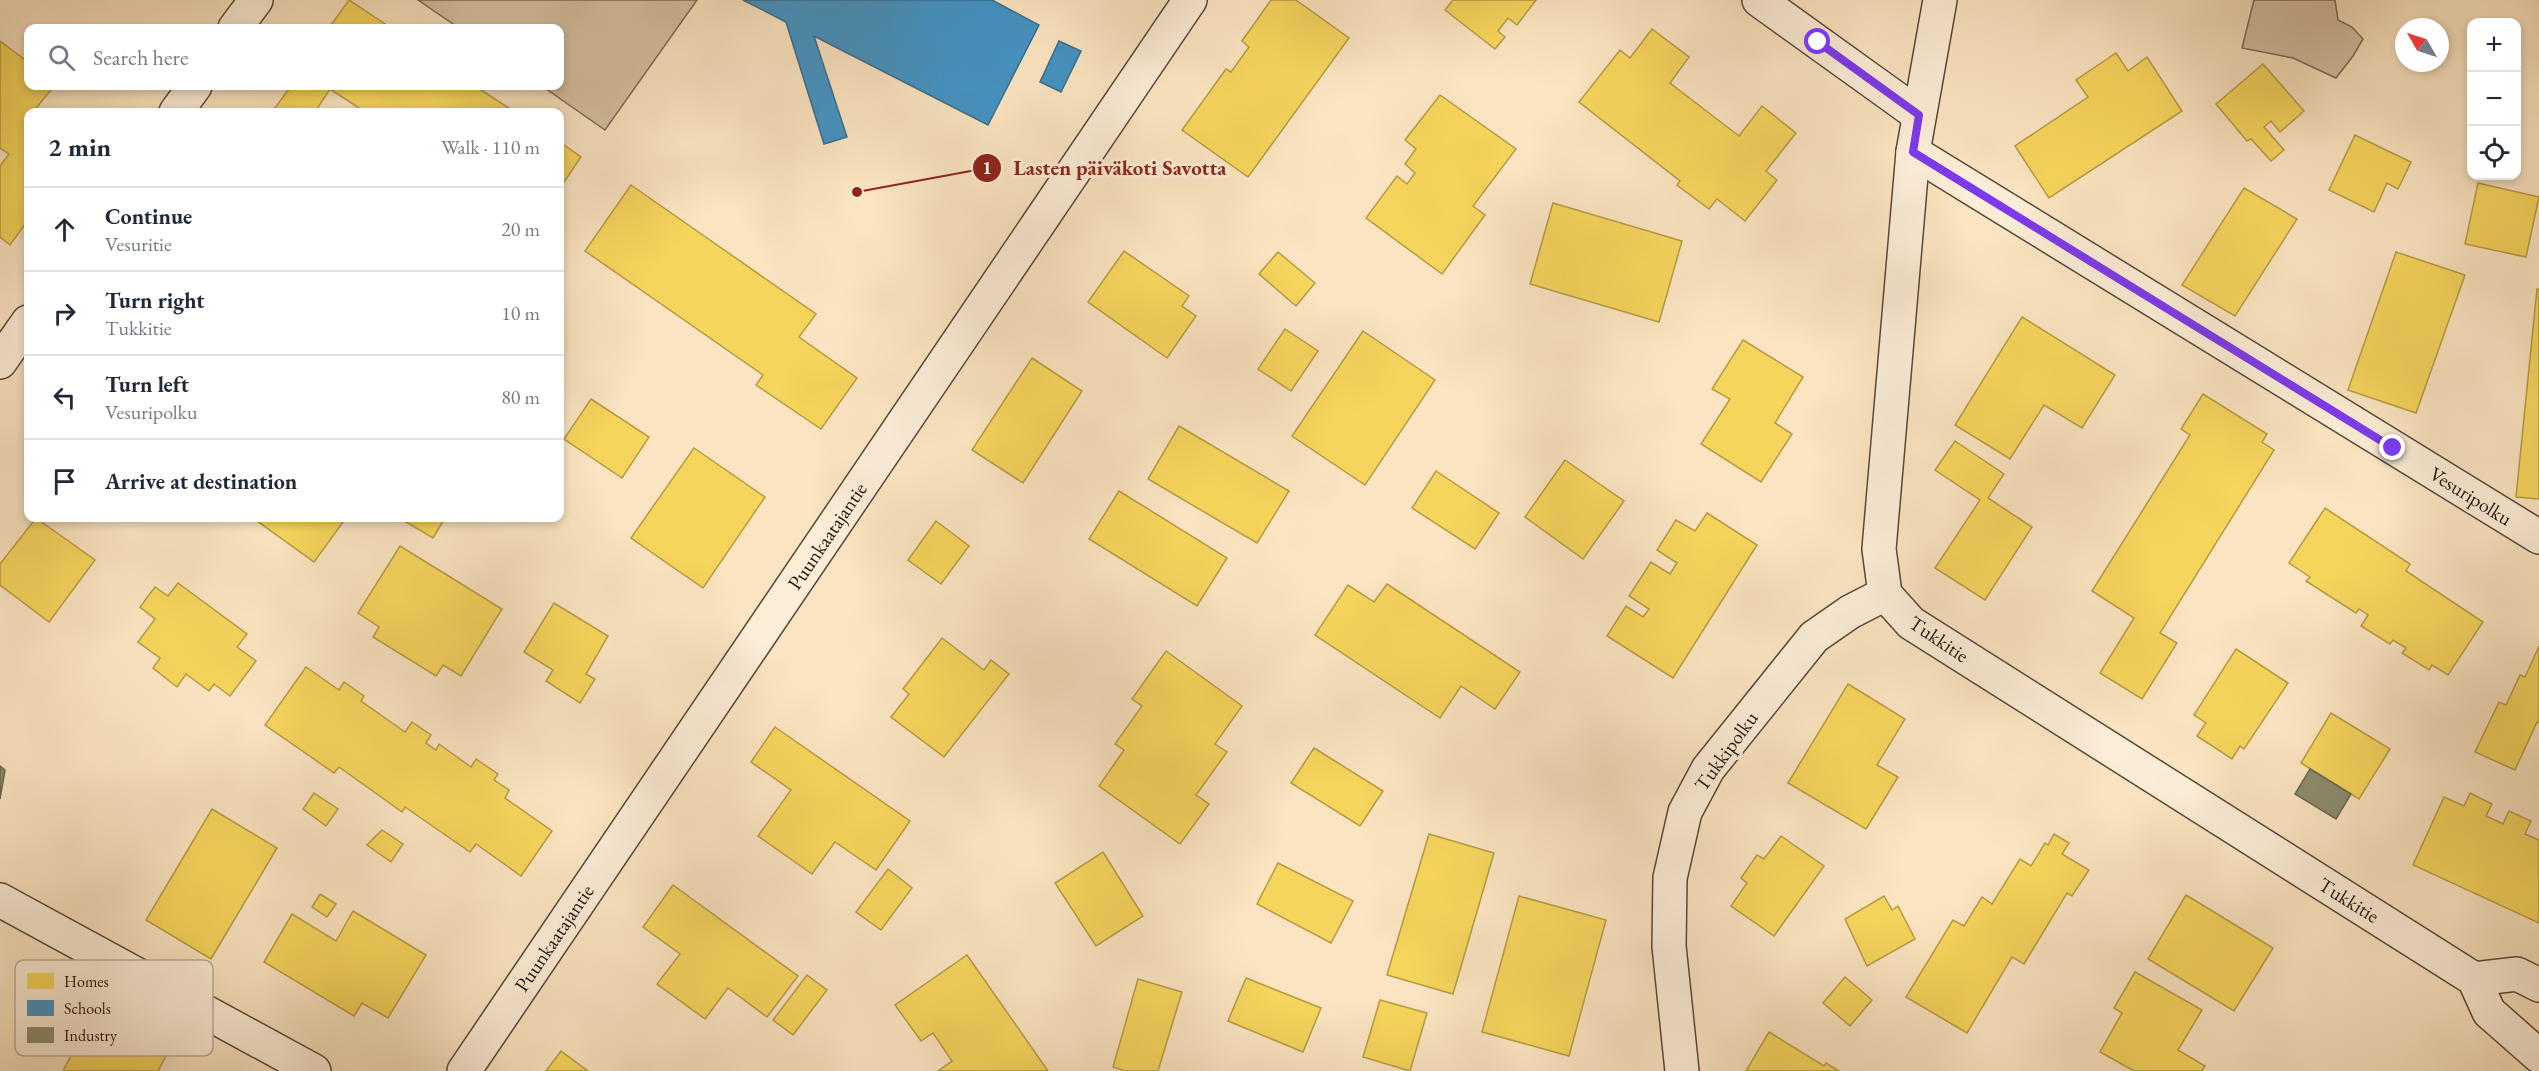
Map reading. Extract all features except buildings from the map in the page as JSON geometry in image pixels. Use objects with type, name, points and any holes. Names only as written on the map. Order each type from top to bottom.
[{"type":"street","points":[[239,24],[256,0]]},
{"type":"street","name":"Puunkaatajantie","points":[[464,1071],[1190,0]]},
{"type":"street","points":[[1759,0],[1919,115]]},
{"type":"street","points":[[1885,594],[1879,549],[1913,152],[1940,0]]},
{"type":"street","points":[[179,108],[192,90]]},
{"type":"street","name":"Vesuripolku","points":[[1913,152],[2539,537]]},
{"type":"street","points":[[0,362],[24,328]]},
{"type":"street","name":"Tukkitie","points":[[1885,594],[1911,623],[2474,979]]},
{"type":"street","name":"Tukkipolku","points":[[1682,1071],[1669,945],[1670,878],[1685,812],[1708,769],[1814,637],[1850,612],[1885,594]]},
{"type":"street","points":[[0,900],[110,960]]},
{"type":"street","points":[[2539,986],[2517,974],[2474,979],[2489,1012],[2539,1056]]},
{"type":"street","points":[[213,1016],[314,1071]]},
{"type":"shaded area","points":[[418,0],[697,0],[605,130],[548,90],[564,90],[564,24],[453,24]]},
{"type":"shaded area","points":[[2254,0],[2335,0],[2338,20],[2352,27],[2363,39],[2336,78],[2293,58],[2242,48]]},
{"type":"place","name":"Lasten päiväkoti Savotta","points":[[857,192]]},
{"type":"route","points":[[1818,42],[1919,115],[1913,152],[2393,448]]}]
